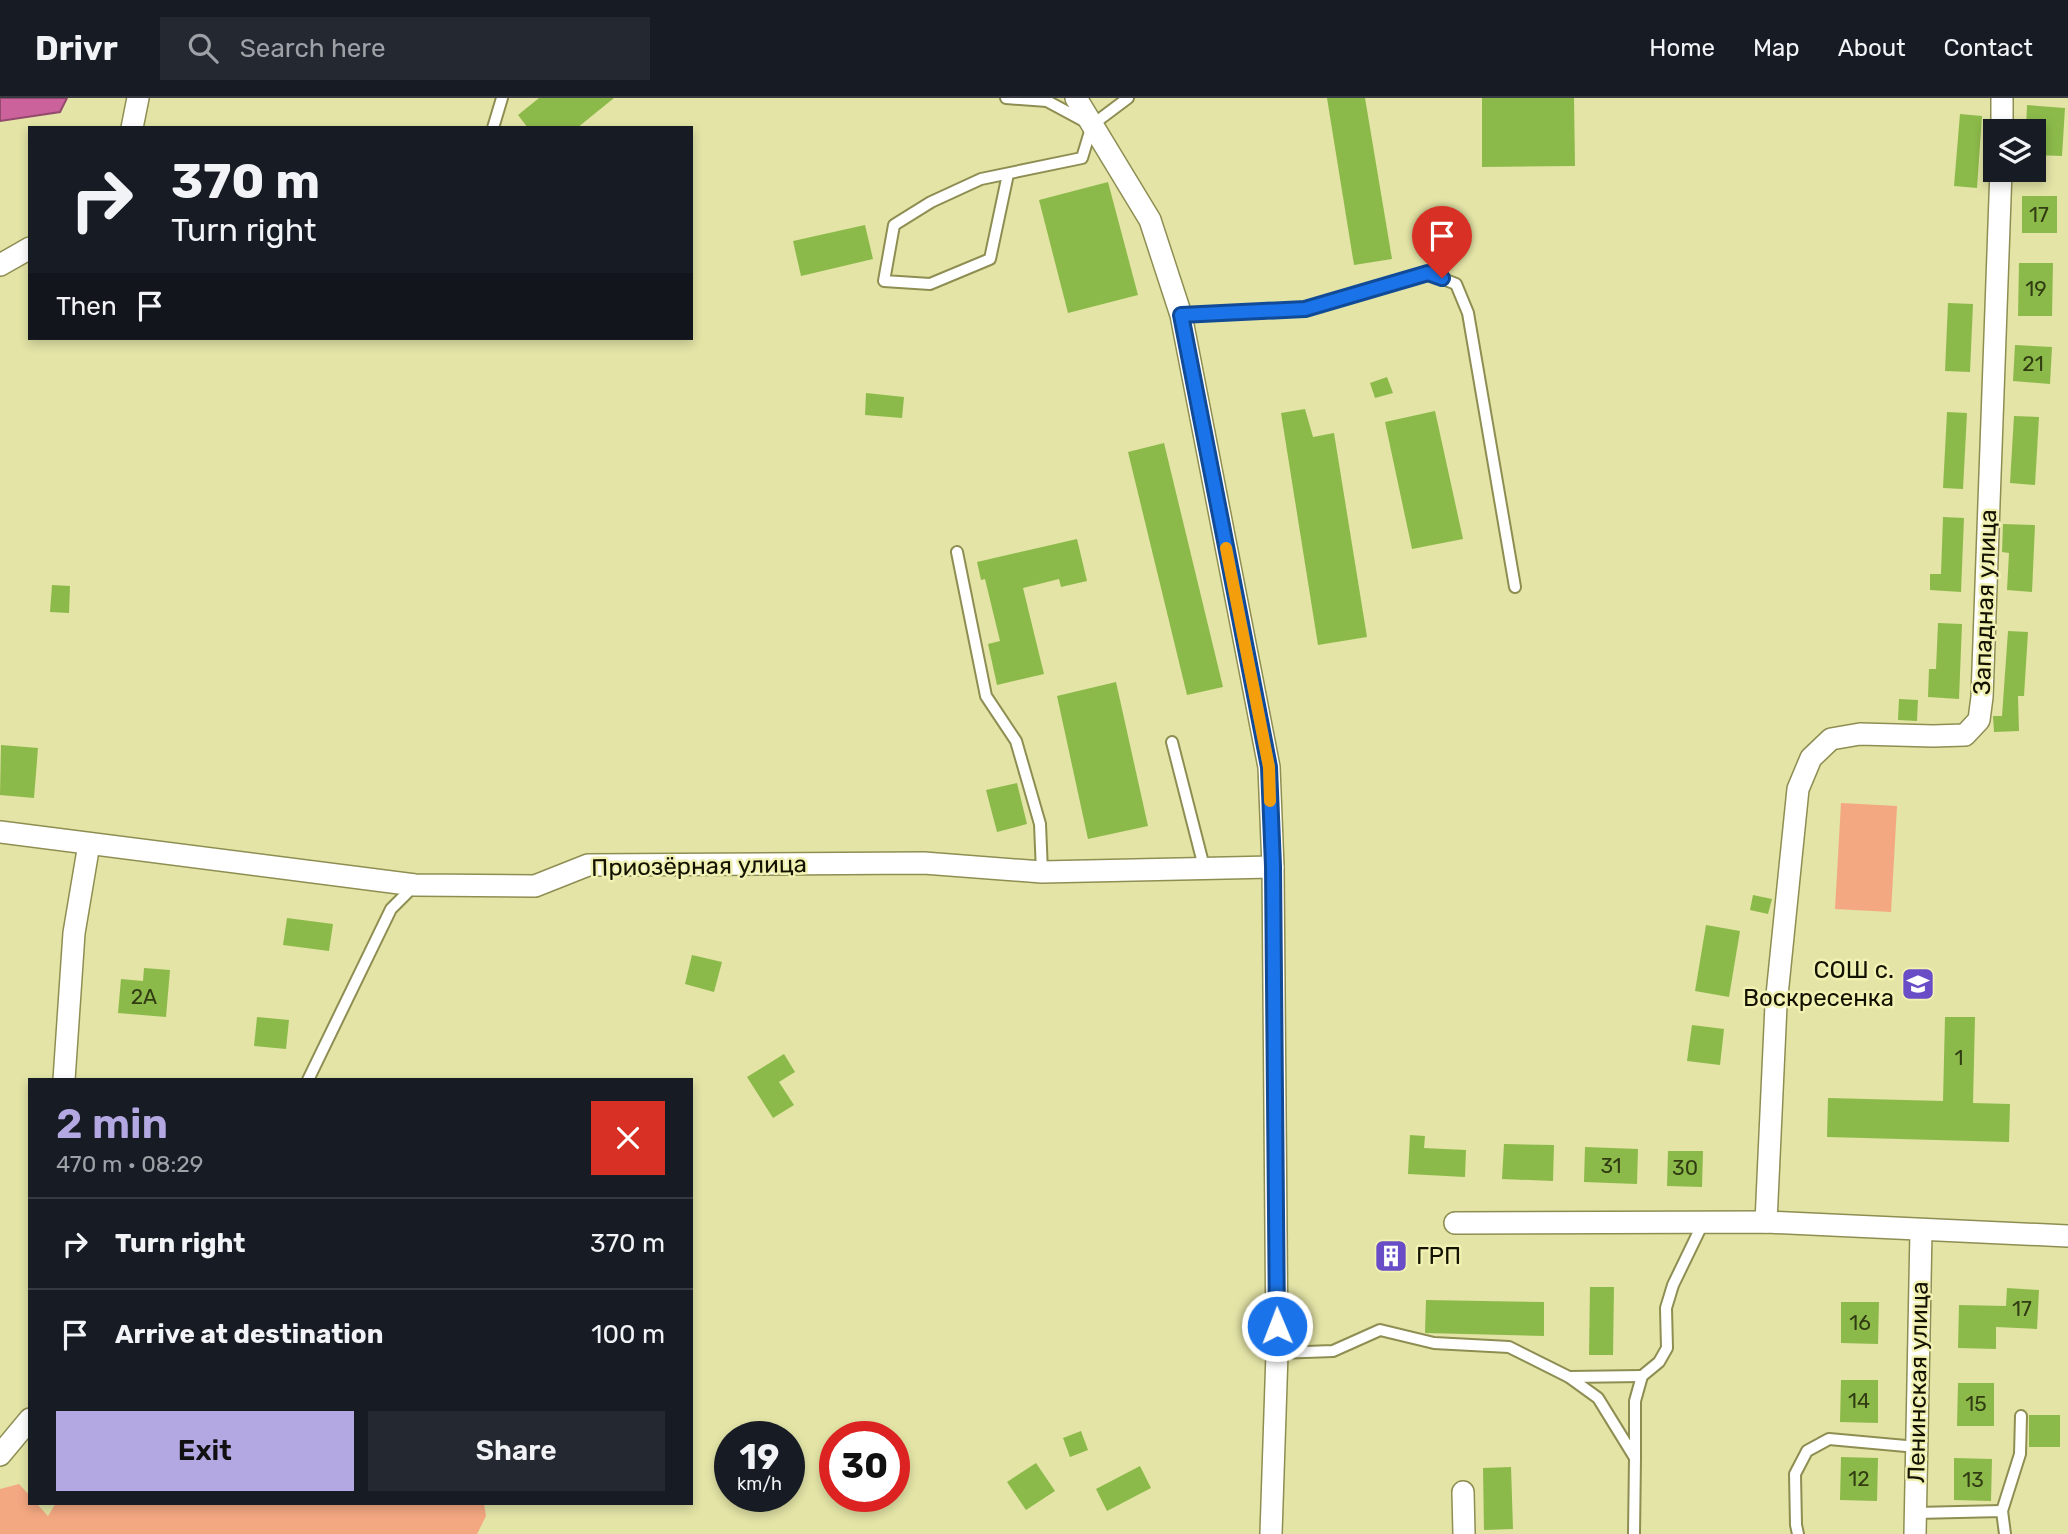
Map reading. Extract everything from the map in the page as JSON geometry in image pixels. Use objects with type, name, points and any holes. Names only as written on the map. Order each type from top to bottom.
[{"type":"street","points":[[132,126],[138,98]]},
{"type":"street","points":[[1076,98],[1150,220],[1181,315],[1269,767],[1273,866],[1277,1353],[1271,1534]]},
{"type":"street","points":[[2001,98],[2002,119]]},
{"type":"street","name":"Западная улица","points":[[1766,1222],[1778,992],[1798,789],[1811,758],[1830,739],[1860,734],[1965,734],[1979,720],[2001,182]]},
{"type":"street","points":[[0,265],[28,249]]},
{"type":"street","name":"Приозёрная улица","points":[[0,832],[415,885],[535,886],[588,865],[924,863],[1042,872],[1273,866]]},
{"type":"street","points":[[64,1078],[74,933],[89,844]]},
{"type":"street","points":[[1455,1223],[1766,1222],[2068,1236]]},
{"type":"street","name":"Ленинская улица","points":[[1916,1523],[1921,1231]]},
{"type":"street","points":[[0,1455],[28,1421]]},
{"type":"street","points":[[1463,1492],[1464,1534]]},
{"type":"lane","points":[[494,126],[502,98]]},
{"type":"lane","points":[[1006,98],[1047,101],[1092,125]]},
{"type":"lane","points":[[1008,174],[990,259],[930,284],[884,281],[894,226],[943,196],[981,179],[1082,158],[1092,125],[1083,98]]},
{"type":"lane","points":[[1092,125],[1128,98]]},
{"type":"lane","points":[[1181,315],[1305,309],[1428,273],[1456,284],[1468,313],[1515,587]]},
{"type":"lane","points":[[957,552],[986,696],[1016,741],[1040,824],[1042,872]]},
{"type":"lane","points":[[1172,742],[1204,867]]},
{"type":"lane","points":[[309,1078],[391,909],[415,885]]},
{"type":"lane","points":[[1634,1534],[1635,1401],[1642,1376],[1660,1362],[1667,1348],[1666,1308],[1673,1284],[1703,1223]]},
{"type":"lane","points":[[1277,1353],[1333,1351],[1380,1330],[1434,1343],[1509,1347],[1569,1377],[1598,1398],[1635,1458]]},
{"type":"lane","points":[[1569,1377],[1642,1376]]},
{"type":"lane","points":[[2005,1534],[2002,1511],[2020,1454],[2021,1416]]},
{"type":"lane","points":[[1798,1534],[1795,1474],[1807,1451],[1829,1439],[1917,1447]]},
{"type":"lane","points":[[1916,1523],[2002,1511]]},
{"type":"shaded area","points":[[0,98],[67,98],[60,112],[0,121]]},
{"type":"shaded area","points":[[1841,803],[1897,806],[1891,912],[1835,909]]},
{"type":"shaded area","points":[[19,1484],[28,1494],[28,1505],[38,1505],[48,1516],[55,1505],[484,1505],[486,1516],[477,1534],[0,1534],[0,1489]]},
{"type":"building","points":[[539,98],[614,98],[579,126],[526,126],[518,115]]},
{"type":"building","points":[[1327,98],[1365,98],[1392,259],[1354,265]]},
{"type":"building","points":[[1482,98],[1574,98],[1575,166],[1482,167]]},
{"type":"building","points":[[2027,105],[2065,108],[2062,156],[2046,155],[2046,119],[2026,119]]},
{"type":"building","points":[[1960,114],[1982,116],[1977,188],[1954,186]]},
{"type":"building","points":[[1108,182],[1138,295],[1068,313],[1039,200]]},
{"type":"building","points":[[2022,196],[2057,196],[2057,233],[2022,233]]},
{"type":"building","points":[[865,225],[873,259],[801,276],[793,241]]},
{"type":"building","points":[[2019,263],[2053,263],[2052,316],[2018,316]]},
{"type":"building","points":[[1948,303],[1973,304],[1970,372],[1945,371]]},
{"type":"building","points":[[2015,345],[2052,347],[2050,384],[2013,381]]},
{"type":"building","points":[[1387,377],[1393,393],[1375,398],[1370,383]]},
{"type":"building","points":[[866,393],[904,397],[902,418],[865,415]]},
{"type":"building","points":[[1305,409],[1313,437],[1334,433],[1367,637],[1318,645],[1281,413]]},
{"type":"building","points":[[1435,411],[1463,539],[1412,549],[1385,422]]},
{"type":"building","points":[[1947,412],[1967,413],[1963,489],[1943,488]]},
{"type":"building","points":[[2014,416],[2039,417],[2035,485],[2010,483]]},
{"type":"building","points":[[1164,443],[1223,687],[1187,695],[1128,452]]},
{"type":"building","points":[[1943,517],[1964,518],[1961,592],[1930,590],[1930,574],[1941,574]]},
{"type":"building","points":[[2003,524],[2035,525],[2032,592],[2007,590],[2009,553],[2002,552]]},
{"type":"building","points":[[1077,539],[1087,581],[1061,587],[1059,579],[1023,588],[1044,674],[997,685],[988,644],[1000,641],[985,579],[981,580],[977,562]]},
{"type":"building","points":[[52,585],[70,586],[69,613],[50,612]]},
{"type":"building","points":[[1938,623],[1962,624],[1959,699],[1928,697],[1929,669],[1936,669]]},
{"type":"building","points":[[2008,631],[2028,632],[2024,696],[2018,696],[2019,731],[1994,732],[1993,716],[2002,716]]},
{"type":"building","points":[[1116,682],[1148,826],[1088,839],[1057,696]]},
{"type":"building","points":[[1899,699],[1918,700],[1917,721],[1898,720]]},
{"type":"building","points":[[1,745],[38,748],[34,798],[0,795]]},
{"type":"building","points":[[1017,783],[1027,824],[997,832],[986,790]]},
{"type":"building","points":[[1753,895],[1772,899],[1768,914],[1750,910]]},
{"type":"building","points":[[287,918],[333,924],[329,951],[283,945]]},
{"type":"building","points":[[1706,925],[1740,931],[1729,997],[1695,991]]},
{"type":"building","points":[[692,955],[722,962],[714,992],[685,984]]},
{"type":"building","points":[[144,968],[170,970],[166,1017],[118,1013],[121,979],[143,981]]},
{"type":"building","points":[[257,1017],[289,1020],[286,1049],[254,1046]]},
{"type":"building","points":[[1945,1017],[1975,1017],[1973,1103],[2010,1104],[2009,1142],[1827,1137],[1828,1098],[1943,1101]]},
{"type":"building","points":[[1692,1025],[1724,1029],[1720,1065],[1687,1061]]},
{"type":"building","points":[[784,1054],[795,1072],[779,1082],[794,1105],[773,1118],[747,1077]]},
{"type":"building","points":[[1410,1135],[1425,1136],[1424,1148],[1466,1150],[1465,1177],[1408,1174]]},
{"type":"building","points":[[1504,1144],[1554,1145],[1553,1181],[1502,1179]]},
{"type":"building","points":[[1585,1147],[1638,1149],[1637,1184],[1584,1182]]},
{"type":"building","points":[[1668,1151],[1703,1151],[1702,1187],[1667,1186]]},
{"type":"building","name":"ГРП","points":[[1380,1245],[1403,1245],[1402,1268],[1380,1268]]},
{"type":"building","points":[[1590,1287],[1614,1287],[1613,1355],[1589,1355]]},
{"type":"building","points":[[2007,1288],[2039,1290],[2037,1329],[1996,1327],[1996,1349],[1958,1348],[1959,1305],[2006,1306]]},
{"type":"building","points":[[1426,1300],[1544,1302],[1544,1336],[1425,1333]]},
{"type":"building","points":[[1841,1302],[1879,1302],[1878,1344],[1841,1343]]},
{"type":"building","points":[[1841,1380],[1878,1380],[1878,1423],[1840,1422]]},
{"type":"building","points":[[1958,1383],[1994,1383],[1994,1426],[1957,1426]]},
{"type":"building","points":[[2029,1415],[2060,1415],[2060,1447],[2029,1447]]},
{"type":"building","points":[[1081,1431],[1088,1450],[1070,1457],[1063,1438]]},
{"type":"building","points":[[1841,1457],[1878,1458],[1877,1501],[1840,1500]]},
{"type":"building","points":[[1954,1458],[1992,1459],[1991,1501],[1954,1500]]},
{"type":"building","points":[[1036,1463],[1055,1491],[1026,1510],[1007,1482]]},
{"type":"building","points":[[1140,1466],[1151,1488],[1107,1511],[1096,1489]]},
{"type":"building","points":[[1511,1467],[1513,1529],[1484,1530],[1483,1468]]},
{"type":"slow traffic","points":[[1226,548],[1269,767],[1270,801]]},
{"type":"place","name":"СОШ с. Воскресенка","points":[[1918,984]]},
{"type":"place","name":"ГРП","points":[[1391,1256]]},
{"type":"route","points":[[1277,1326],[1273,866],[1269,767],[1181,315],[1305,309],[1428,273],[1442,278]]}]
